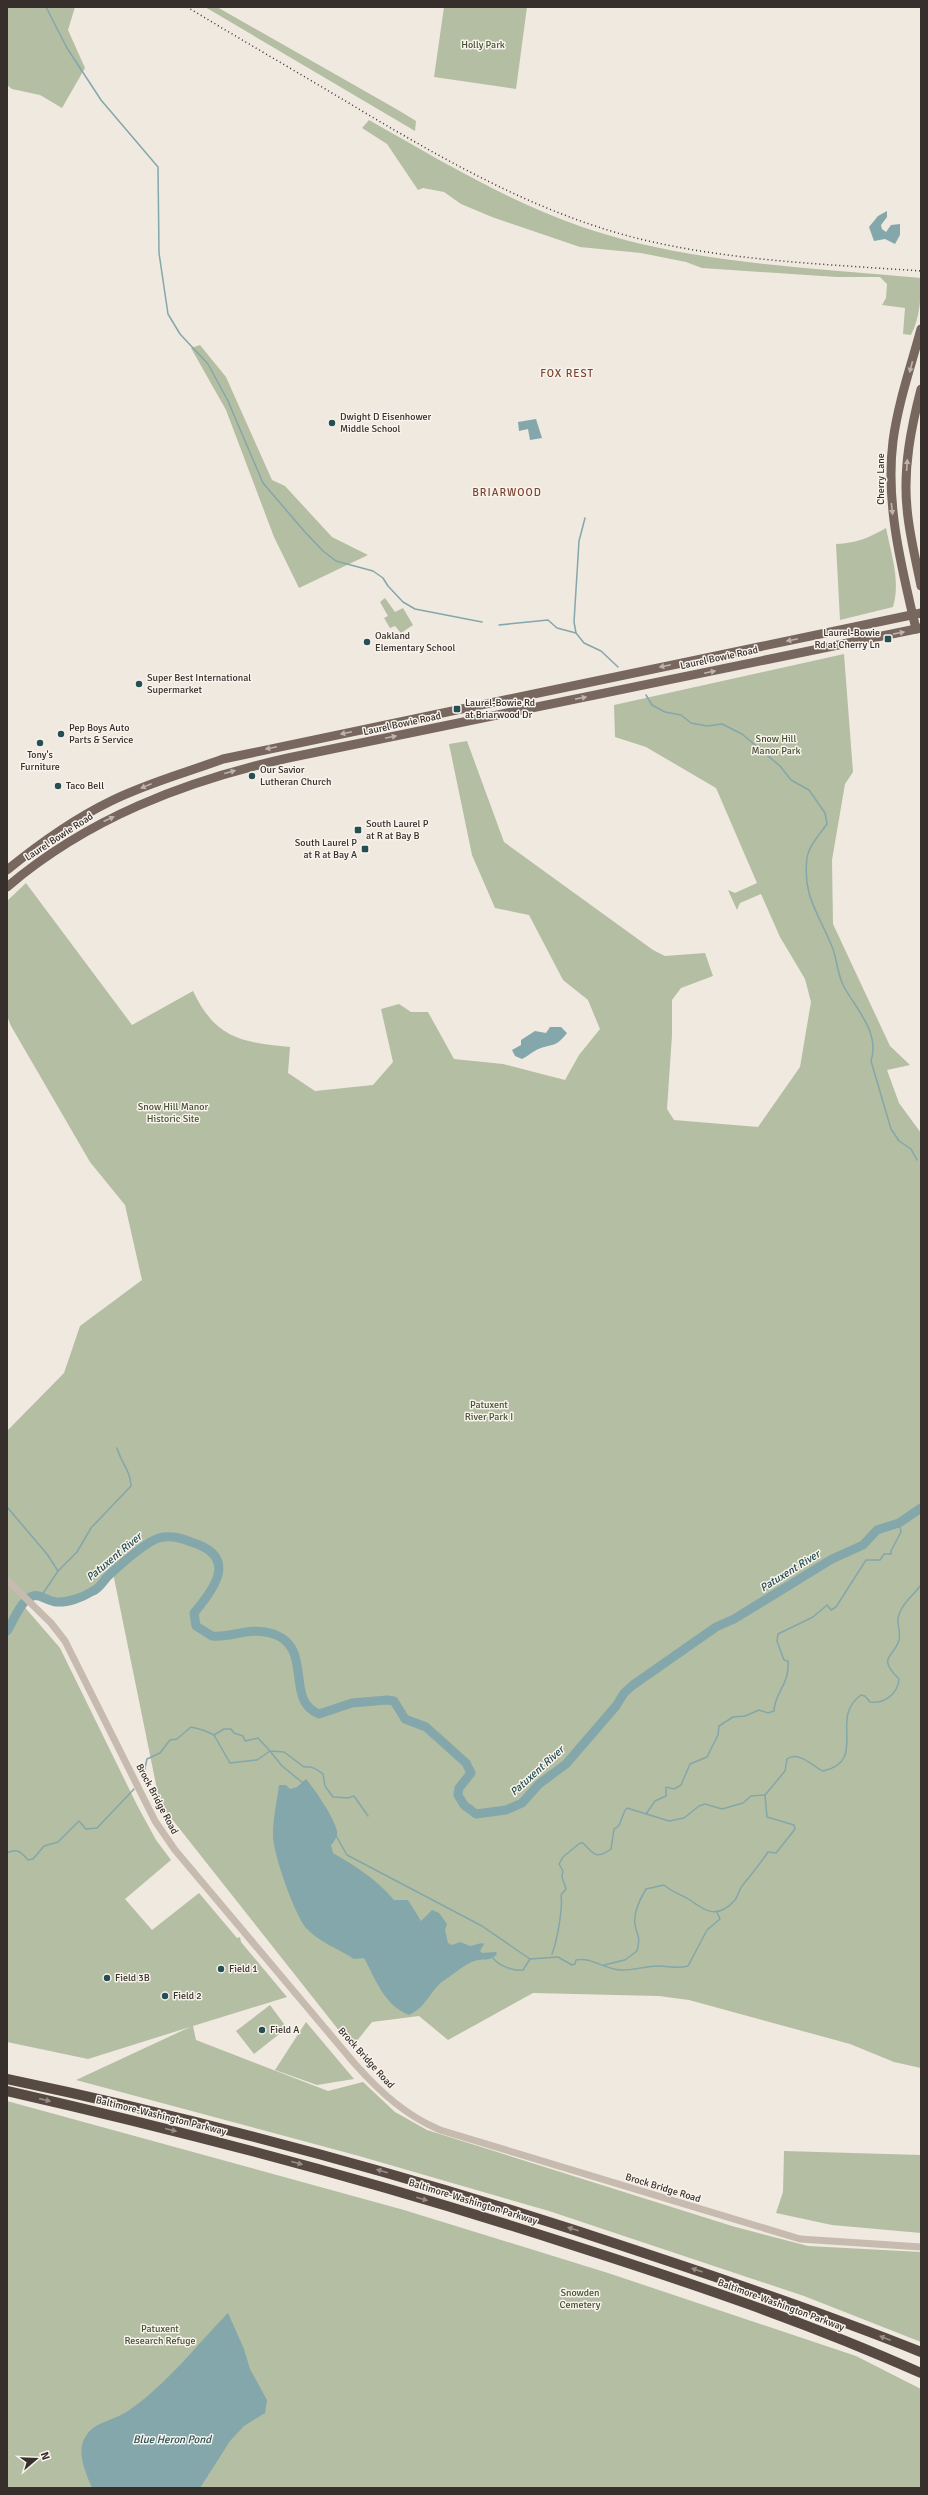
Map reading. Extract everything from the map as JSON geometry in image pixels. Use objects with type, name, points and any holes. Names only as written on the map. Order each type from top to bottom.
[{"type":"highway","name":"Baltimore-Washington Parkway","points":[[7,2079],[210,2126],[445,2190],[692,2268],[921,2352]]},
{"type":"highway","name":"Baltimore-Washington Parkway","points":[[7,2091],[259,2153],[516,2227],[776,2314],[921,2373]]},
{"type":"main road","name":"Cherry Lane","points":[[918,629],[917,614],[892,507],[892,464],[895,432],[921,329]]},
{"type":"main road","points":[[921,389],[909,443],[906,494],[910,529],[921,586]]},
{"type":"main road","name":"Laurel Bowie Road","points":[[7,870],[36,846],[110,801],[155,782],[223,759],[917,614]]},
{"type":"main road","name":"Laurel Bowie Road","points":[[7,887],[52,853],[90,829],[163,794],[218,775],[288,758],[918,629]]},
{"type":"street","name":"Brock Bridge Road","points":[[7,1580],[58,1630],[74,1655],[165,1837],[355,2064],[384,2094],[403,2110],[440,2130],[800,2239],[921,2247]]},
{"type":"green space","points":[[7,7],[75,7],[68,30],[85,68],[62,108],[40,95],[12,89],[7,85]]},
{"type":"green space","points":[[205,7],[217,7],[398,110],[416,121],[415,131]]},
{"type":"green space","name":"Holly Park","points":[[444,7],[527,7],[516,89],[434,77]]},
{"type":"green space","points":[[369,120],[473,178],[527,205],[582,227],[623,239],[665,249],[750,262],[921,278],[921,293],[914,328],[911,335],[903,334],[905,308],[882,305],[886,298],[887,284],[880,277],[837,277],[702,268],[686,262],[641,253],[580,247],[492,217],[461,204],[444,192],[423,188],[418,190],[387,144],[362,128]]},
{"type":"green space","points":[[200,345],[226,377],[272,480],[285,486],[332,537],[368,555],[299,588],[274,537],[226,410],[191,348]]},
{"type":"green space","points":[[886,528],[896,578],[893,607],[840,620],[836,544],[862,539],[874,535]]},
{"type":"green space","points":[[385,598],[395,612],[403,608],[413,625],[401,633],[395,626],[390,628],[384,618],[388,616],[380,602]]},
{"type":"green space","points":[[844,654],[853,772],[845,784],[832,860],[833,924],[890,1046],[910,1065],[887,1070],[899,1103],[921,1133],[921,2068],[894,2062],[850,2044],[689,2000],[659,1996],[533,1993],[448,2040],[419,2016],[372,2022],[352,2047],[160,1804],[113,1573],[94,1591],[74,1600],[55,1602],[37,1595],[22,1604],[60,1648],[137,1805],[156,1840],[171,1860],[125,1899],[152,1930],[199,1893],[237,1938],[240,1937],[241,1942],[287,1997],[193,2026],[196,2040],[328,2091],[363,2082],[395,2112],[427,2130],[732,2226],[808,2246],[921,2252],[921,2342],[804,2296],[549,2211],[359,2156],[76,2080],[190,2027],[88,2059],[7,2042],[7,1431],[64,1373],[80,1326],[142,1280],[125,1205],[90,1162],[11,1026],[7,1016],[7,901],[26,883],[132,1025],[193,991],[211,1019],[232,1035],[257,1043],[290,1047],[288,1073],[315,1091],[373,1085],[393,1062],[381,1009],[399,1004],[411,1012],[428,1012],[454,1059],[503,1064],[565,1080],[579,1055],[600,1029],[588,1000],[563,980],[529,915],[495,908],[472,855],[449,744],[467,741],[504,842],[653,950],[665,956],[705,953],[713,976],[681,988],[672,1000],[672,1035],[667,1109],[674,1120],[758,1127],[800,1067],[811,1002],[805,979],[780,937],[761,894],[740,903],[737,910],[728,890],[735,893],[757,883],[716,788],[646,747],[615,737],[614,705]]},
{"type":"green space","name":"Field A","points":[[270,2005],[287,2028],[254,2054],[236,2031]]},
{"type":"green space","points":[[306,2022],[354,2079],[317,2085],[275,2070]]},
{"type":"green space","name":"Patuxent Research Refuge","points":[[7,2101],[404,2210],[608,2273],[856,2356],[921,2389],[921,2488],[7,2488]]},
{"type":"green space","points":[[784,2151],[921,2155],[921,2233],[832,2225],[776,2213],[783,2192]]},
{"type":"water","points":[[887,211],[887,217],[881,225],[882,229],[886,232],[891,225],[900,224],[900,235],[895,244],[885,239],[874,241],[869,227],[878,216]]},
{"type":"water","points":[[536,419],[542,438],[530,440],[528,429],[519,431],[518,422]]},
{"type":"water","points":[[550,1027],[561,1027],[567,1033],[558,1042],[539,1049],[522,1059],[515,1056],[512,1050],[521,1045],[521,1040],[535,1031],[546,1033]]},
{"type":"water","points":[[306,1779],[324,1804],[335,1825],[337,1835],[331,1845],[333,1853],[366,1874],[394,1900],[408,1900],[421,1921],[432,1910],[439,1913],[447,1924],[445,1930],[448,1943],[452,1945],[460,1942],[470,1946],[482,1943],[484,1944],[480,1951],[482,1953],[496,1952],[497,1954],[492,1958],[477,1960],[463,1967],[441,1983],[421,2007],[409,2015],[400,2011],[387,1998],[364,1958],[354,1959],[323,1942],[312,1934],[302,1922],[296,1911],[285,1883],[276,1854],[273,1834],[279,1785],[286,1785],[290,1789],[297,1787]]},
{"type":"water","name":"Blue Heron Pond","points":[[228,2313],[244,2349],[250,2369],[267,2400],[265,2413],[244,2426],[230,2441],[200,2488],[92,2488],[81,2455],[81,2448],[86,2436],[94,2427],[123,2414],[142,2401],[180,2365]]},
{"type":"waterway","points":[[46,7],[67,48],[101,100],[158,167],[159,253],[168,314],[180,334],[208,364],[228,401],[263,483],[305,532],[323,551],[336,561],[373,571],[383,578],[388,586],[403,602],[415,609],[482,622]]},
{"type":"waterway","points":[[576,633],[574,622],[579,541],[585,518]]},
{"type":"waterway","points":[[499,625],[548,620],[557,628],[576,633],[584,643],[601,651],[618,667]]},
{"type":"waterway","points":[[646,695],[652,705],[665,712],[681,715],[691,723],[707,726],[722,724],[742,734],[780,766],[791,780],[809,790],[825,813],[827,824],[812,844],[808,853],[806,872],[807,884],[813,905],[833,949],[842,983],[861,1013],[870,1031],[873,1051],[871,1061],[891,1129],[899,1141],[911,1149],[917,1160]]},
{"type":"waterway","points":[[58,1571],[77,1552],[91,1528],[131,1486],[129,1475],[117,1448]]},
{"type":"waterway","points":[[7,1507],[47,1554],[58,1571],[42,1595]]},
{"type":"waterway","name":"Patuxent River","points":[[7,1631],[20,1608],[31,1597],[39,1596],[56,1602],[65,1602],[75,1599],[98,1588],[108,1576],[125,1561],[153,1540],[175,1537],[187,1541],[206,1548],[214,1555],[218,1564],[218,1573],[215,1583],[194,1613],[196,1626],[212,1636],[227,1636],[262,1631],[284,1639],[292,1649],[296,1660],[303,1697],[308,1707],[319,1714],[352,1703],[387,1700],[394,1701],[405,1719],[426,1727],[466,1763],[471,1773],[459,1788],[458,1795],[464,1805],[476,1814],[506,1810],[522,1803],[539,1784],[566,1764],[616,1706],[624,1693],[633,1685],[716,1627],[734,1619],[832,1559],[863,1545],[877,1530],[899,1523],[921,1508]]},
{"type":"waterway","points":[[646,1814],[655,1801],[666,1796],[666,1787],[674,1789],[681,1785],[690,1764],[707,1757],[718,1735],[719,1726],[733,1717],[745,1716],[759,1710],[768,1713],[774,1711],[776,1699],[787,1676],[788,1669],[788,1661],[784,1660],[777,1641],[778,1634],[813,1617],[827,1605],[831,1610],[836,1607],[866,1560],[880,1560],[884,1554],[891,1554],[891,1551],[901,1532],[899,1523]]},
{"type":"waterway","points":[[552,1954],[559,1925],[561,1895],[566,1889],[562,1877],[563,1871],[559,1864],[563,1857],[580,1843],[583,1843],[593,1853],[598,1855],[611,1849],[614,1829],[619,1826],[627,1808],[669,1821],[684,1818],[699,1806],[705,1804],[722,1809],[743,1803],[751,1796],[765,1795],[785,1771],[787,1759],[792,1757],[805,1760],[823,1771],[836,1766],[844,1758],[847,1749],[848,1715],[852,1704],[861,1695],[865,1696],[870,1702],[885,1700],[896,1689],[899,1679],[889,1666],[888,1658],[897,1646],[899,1640],[900,1634],[898,1618],[902,1608],[921,1585]]},
{"type":"waterway","points":[[143,1777],[147,1759],[160,1753],[170,1740],[177,1739],[191,1727],[214,1735],[224,1729],[231,1729],[234,1733],[243,1736],[245,1741],[258,1738],[270,1751],[284,1752],[304,1767],[312,1767],[323,1774],[325,1786],[333,1797],[348,1798],[354,1796],[368,1816]]},
{"type":"waterway","points":[[214,1735],[230,1763],[257,1760],[270,1751],[282,1766],[303,1783]]},
{"type":"waterway","points":[[7,1853],[17,1851],[28,1860],[33,1859],[44,1846],[58,1842],[79,1821],[86,1829],[97,1828],[134,1789]]},
{"type":"waterway","points":[[604,1965],[625,1960],[637,1951],[639,1939],[635,1924],[635,1915],[639,1901],[646,1889],[664,1885],[701,1908],[712,1912],[723,1910],[735,1900],[742,1886],[768,1852],[776,1853],[795,1829],[794,1825],[767,1817],[765,1795]]},
{"type":"waterway","points":[[335,1834],[347,1855],[482,1926],[530,1959],[558,1957],[572,1965],[575,1964],[576,1960],[587,1960],[609,1968],[620,1970],[653,1966],[688,1966],[707,1930],[720,1919],[717,1912]]},
{"type":"waterway","points":[[493,1958],[502,1966],[519,1970],[523,1970],[530,1959]]},
{"type":"railway","points":[[187,7],[427,149],[492,183],[561,214],[632,237],[703,251],[775,260],[921,271]]},
{"type":"place","name":"Dwight D Eisenhower Middle School","points":[[332,423]]},
{"type":"place","name":"Laurel-Bowie Rd at Cherry Ln","points":[[888,639]]},
{"type":"place","name":"Oakland Elementary School","points":[[367,642]]},
{"type":"place","name":"Super Best International Supermarket","points":[[139,684]]},
{"type":"place","name":"Laurel-Bowie Rd at Briarwood Dr","points":[[457,709]]},
{"type":"place","name":"Pep Boys Auto Parts & Service","points":[[61,734]]},
{"type":"place","name":"Tony's Furniture","points":[[40,743]]},
{"type":"place","name":"Our Savior Lutheran Church","points":[[252,776]]},
{"type":"place","name":"Taco Bell","points":[[58,786]]},
{"type":"place","name":"South Laurel P at R at Bay B","points":[[358,830]]},
{"type":"place","name":"South Laurel P at R at Bay A","points":[[365,849]]},
{"type":"place","name":"Field 1","points":[[221,1969]]},
{"type":"place","name":"Field 3B","points":[[107,1978]]},
{"type":"place","name":"Field 2","points":[[165,1996]]},
{"type":"place","name":"Field A","points":[[262,2030]]},
{"type":"district","name":"FOX REST","points":[[567,373]]},
{"type":"district","name":"BRIARWOOD","points":[[507,492]]},
{"type":"park label","name":"Snow Hill Manor Park","points":[[776,744]]},
{"type":"park label","name":"Snow Hill Manor Historic Site","points":[[173,1112]]},
{"type":"park label","name":"Patuxent River Park I","points":[[489,1410]]},
{"type":"park label","name":"Snowden Cemetery","points":[[580,2298]]}]
